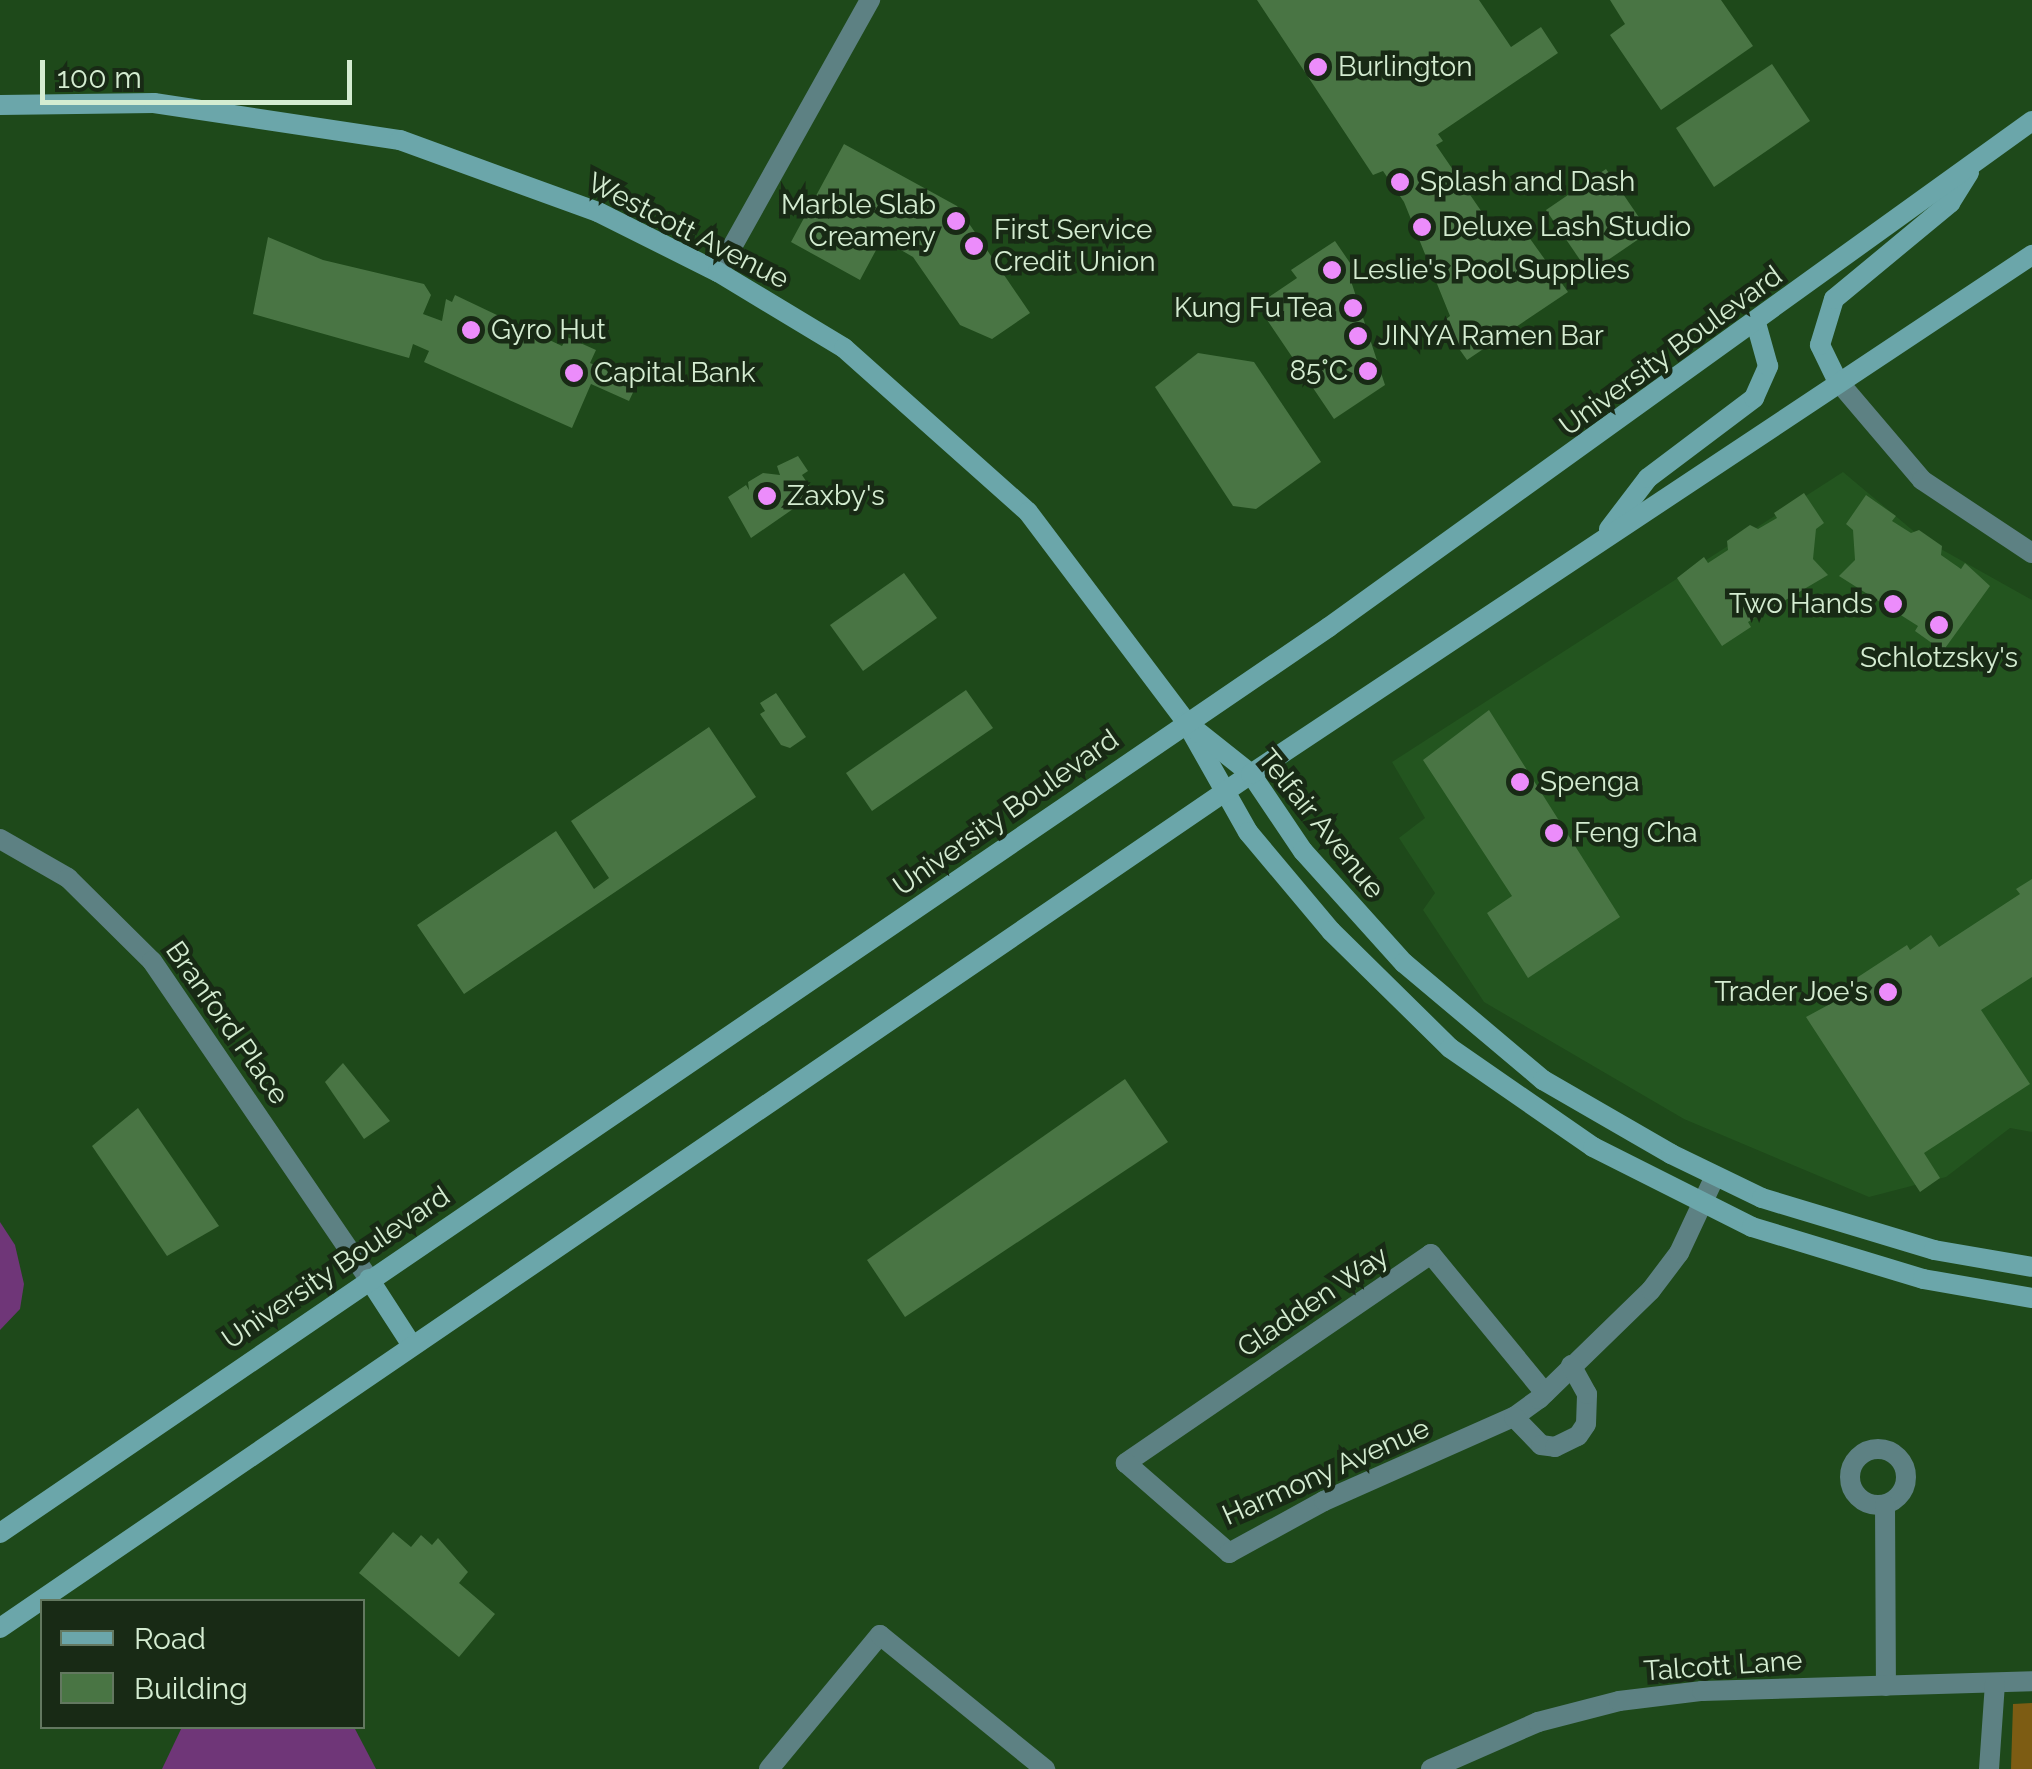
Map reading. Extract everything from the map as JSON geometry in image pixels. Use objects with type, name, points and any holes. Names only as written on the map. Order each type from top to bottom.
[{"type":"main road","name":"Westcott Avenue","points":[[0,105],[154,103],[400,140],[598,212],[718,272],[844,348],[984,466],[1028,512],[1186,722]]},
{"type":"main road","name":"University Boulevard","points":[[0,1533],[1186,722],[1756,323],[2032,121]]},
{"type":"main road","points":[[1836,380],[1820,345],[1834,299],[1950,204],[1976,162]]},
{"type":"main road","points":[[42,1599],[1251,774],[1836,380],[2032,255]]},
{"type":"main road","points":[[1599,543],[1648,478],[1754,398],[1768,366],[1756,323]]},
{"type":"main road","name":"Telfair Avenue","points":[[1186,722],[1251,774],[1303,850],[1362,918],[1463,1016],[1543,1080],[1714,1176],[1843,1226],[2032,1267]]},
{"type":"main road","name":"Telfair Avenue","points":[[1186,722],[1248,832],[1330,931],[1450,1048],[1594,1147],[1705,1206],[1850,1259],[2032,1298]]},
{"type":"main road","points":[[369,1278],[411,1344]]},
{"type":"main road","points":[[0,1628],[40,1600]]},
{"type":"street","points":[[718,272],[870,0]]},
{"type":"street","points":[[1836,380],[1922,480],[2032,553]]},
{"type":"street","name":"Branford Place","points":[[0,838],[68,878],[152,960],[369,1278]]},
{"type":"street","name":"Harmony Avenue","points":[[1126,1462],[1229,1553],[1324,1502],[1514,1416],[1545,1393],[1651,1290],[1705,1206],[1714,1176]]},
{"type":"street","name":"Gladden Way","points":[[1126,1462],[1432,1254],[1545,1393]]},
{"type":"street","points":[[1514,1416],[1541,1445],[1555,1448],[1578,1436],[1586,1424],[1587,1394],[1571,1365]]},
{"type":"street","points":[[1885,1504],[1886,1686]]},
{"type":"street","points":[[769,1769],[880,1635],[1045,1769]]},
{"type":"street","points":[[1989,1769],[1995,1682]]},
{"type":"street","name":"Talcott Lane","points":[[1431,1769],[1538,1722],[1619,1701],[1702,1691],[2032,1682]]},
{"type":"shaded area","points":[[1843,472],[1923,539],[2032,600],[2032,1132],[2010,1128],[1946,1177],[1869,1197],[1684,1119],[1484,1002],[1423,910],[1435,893],[1399,838],[1425,818],[1392,762]]},
{"type":"shaded area","points":[[0,1222],[15,1245],[24,1284],[20,1309],[0,1330]]},
{"type":"shaded area","points":[[2032,1703],[2032,1769],[2011,1769],[2013,1704]]},
{"type":"shaded area","points":[[181,1729],[355,1729],[376,1769],[162,1769]]},
{"type":"building","points":[[1257,0],[1479,0],[1511,47],[1541,27],[1558,53],[1438,134],[1443,141],[1436,145],[1501,240],[1521,226],[1568,292],[1467,360],[1441,323],[1450,316],[1404,202],[1383,171],[1373,175]]},
{"type":"building","points":[[1610,0],[1721,0],[1753,46],[1661,110],[1610,35],[1625,24]]},
{"type":"building","points":[[1772,64],[1810,121],[1714,187],[1676,128]]},
{"type":"building","points":[[844,144],[957,206],[1030,313],[992,339],[960,325],[913,257],[882,239],[860,280],[791,242]]},
{"type":"building","points":[[1606,169],[1649,232],[1589,273],[1546,210]]},
{"type":"building","points":[[268,237],[323,260],[424,284],[431,295],[423,314],[442,321],[446,299],[452,302],[455,295],[562,346],[567,337],[596,350],[590,363],[637,384],[629,401],[591,384],[572,428],[424,362],[429,351],[413,344],[409,358],[253,314]]},
{"type":"building","points":[[1335,241],[1359,276],[1351,281],[1385,385],[1334,419],[1257,305],[1297,278],[1291,270]]},
{"type":"building","points":[[1198,353],[1254,362],[1321,462],[1256,509],[1233,506],[1155,387]]},
{"type":"building","name":"Zaxby's","points":[[798,456],[808,471],[802,475],[812,490],[806,500],[751,538],[728,497],[746,485],[749,490],[748,482],[763,473],[780,475],[777,466]]},
{"type":"building","points":[[1804,493],[1824,523],[1816,529],[1813,559],[1828,575],[1748,622],[1751,627],[1722,646],[1677,578],[1704,557],[1708,563],[1728,550],[1727,541],[1750,525],[1758,529],[1777,518],[1774,513]]},
{"type":"building","points":[[1866,495],[1896,516],[1892,521],[1911,533],[1919,530],[1942,546],[1941,555],[1961,569],[1965,563],[1990,586],[1943,651],[1915,631],[1918,626],[1839,576],[1855,560],[1853,530],[1846,524]]},
{"type":"building","points":[[904,573],[937,618],[863,671],[830,625]]},
{"type":"building","points":[[966,690],[993,728],[872,811],[846,773]]},
{"type":"building","points":[[776,693],[806,737],[790,748],[781,745],[760,714],[765,711],[760,703]]},
{"type":"building","points":[[1489,710],[1620,917],[1528,978],[1487,913],[1512,896],[1423,760]]},
{"type":"building","points":[[709,727],[756,797],[464,994],[417,925],[556,831],[594,889],[609,878],[571,821]]},
{"type":"building","points":[[2032,879],[2032,977],[1981,1010],[2030,1084],[1924,1153],[1940,1178],[1920,1192],[1806,1017],[1843,997],[1838,990],[1907,945],[1910,950],[1931,935],[1939,947],[2020,894],[2016,889]]},
{"type":"building","points":[[343,1063],[390,1121],[364,1139],[325,1082]]},
{"type":"building","points":[[1125,1079],[1168,1142],[905,1317],[867,1260]]},
{"type":"building","points":[[138,1108],[219,1226],[167,1256],[92,1146]]},
{"type":"building","points":[[393,1532],[411,1547],[421,1535],[432,1545],[438,1538],[468,1572],[459,1583],[495,1614],[459,1657],[359,1573]]},
{"type":"place","name":"Burlington","points":[[1318,67]]},
{"type":"place","name":"Splash and Dash","points":[[1400,182]]},
{"type":"place","name":"Marble Slab Creamery","points":[[956,221]]},
{"type":"place","name":"Deluxe Lash Studio","points":[[1422,227]]},
{"type":"place","name":"First Service Credit Union","points":[[974,246]]},
{"type":"place","name":"Leslie's Pool Supplies","points":[[1332,270]]},
{"type":"place","name":"Kung Fu Tea","points":[[1353,308]]},
{"type":"place","name":"Gyro Hut","points":[[471,330]]},
{"type":"place","name":"JINYA Ramen Bar","points":[[1358,336]]},
{"type":"place","name":"85°C","points":[[1368,371]]},
{"type":"place","name":"Capital Bank","points":[[574,373]]},
{"type":"place","name":"Zaxby's","points":[[767,496]]},
{"type":"place","name":"Two Hands","points":[[1893,604]]},
{"type":"place","name":"Schlotzsky's","points":[[1939,625]]},
{"type":"place","name":"Spenga","points":[[1520,782]]},
{"type":"place","name":"Feng Cha","points":[[1554,833]]},
{"type":"place","name":"Trader Joe's","points":[[1888,992]]}]
